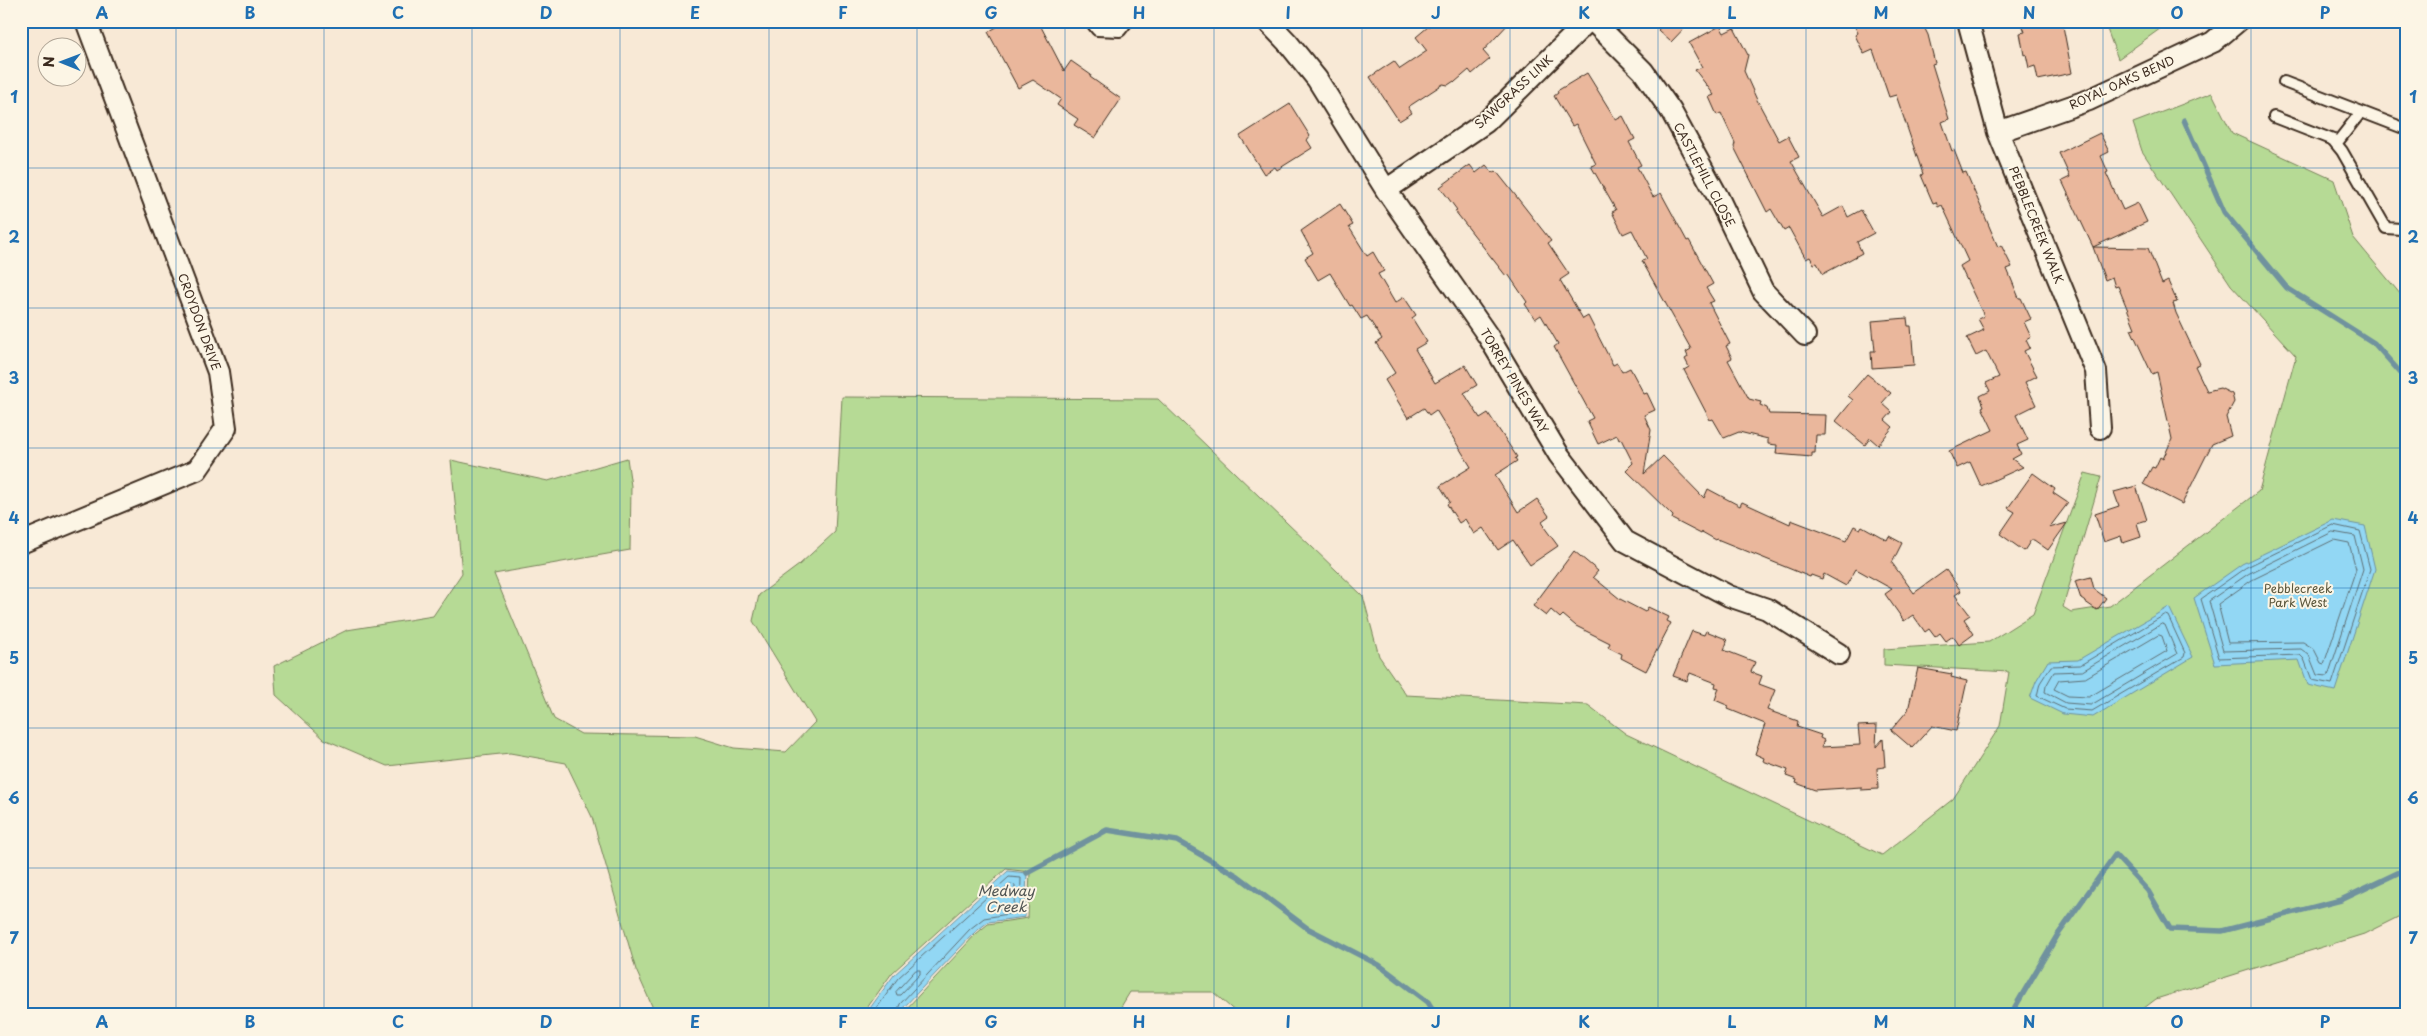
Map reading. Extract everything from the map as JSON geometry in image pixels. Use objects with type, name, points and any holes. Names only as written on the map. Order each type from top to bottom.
[{"type":"street","name":"CROYDON DRIVE","points":[[21,544],[198,470],[226,428],[218,372],[86,21]]},
{"type":"street","name":"TORREY PINES WAY","points":[[1267,21],[1318,79],[1386,190],[1488,336],[1559,455],[1625,541],[1729,596],[1767,609],[1839,654]]},
{"type":"street","name":"SAWGRASS LINK","points":[[1386,190],[1486,122],[1588,21]]},
{"type":"street","name":"CASTLEHILL CLOSE","points":[[1593,21],[1643,71],[1670,111],[1718,197],[1763,291],[1805,335]]},
{"type":"street","name":"PEBBLECREEK WALK","points":[[1968,21],[1998,132],[2096,371],[2100,428]]},
{"type":"street","name":"ROYAL OAKS BEND","points":[[1998,132],[2089,100],[2212,42],[2238,21]]},
{"type":"lane","points":[[1090,21],[1097,30],[1120,31],[1128,21]]},
{"type":"lane","points":[[2284,82],[2406,129]]},
{"type":"lane","points":[[2336,144],[2361,112]]},
{"type":"lane","points":[[2274,116],[2333,140],[2386,228],[2401,229],[2406,225]]},
{"type":"green space","points":[[2104,21],[2171,21],[2118,59]]},
{"type":"green space","name":"Pebblecreek Park West","points":[[2212,93],[2232,133],[2334,180],[2353,237],[2406,301],[2406,913],[2364,934],[2156,999],[2135,1015],[1239,1015],[1213,992],[1130,992],[1116,1015],[903,1015],[906,1009],[976,934],[988,924],[1028,918],[1030,872],[1006,869],[892,973],[862,1015],[656,1015],[636,970],[592,817],[566,763],[510,753],[387,766],[324,739],[276,695],[274,666],[347,630],[433,616],[462,573],[451,460],[548,481],[627,458],[631,486],[630,550],[494,574],[554,719],[581,734],[695,736],[734,748],[786,752],[815,722],[753,621],[759,595],[799,565],[835,532],[842,397],[1158,399],[1363,596],[1379,656],[1406,695],[1588,705],[1626,734],[1882,855],[1953,799],[2000,726],[2009,672],[1884,665],[1884,649],[1989,642],[2033,614],[2085,473],[2101,477],[2063,607],[2071,612],[2110,606],[2259,491],[2296,356],[2231,285],[2142,151],[2133,123]]},
{"type":"water","points":[[2333,520],[2365,526],[2375,569],[2335,691],[2308,685],[2299,660],[2215,664],[2194,598],[2242,564]]},
{"type":"water","points":[[2169,607],[2193,657],[2093,717],[2063,714],[2030,698],[2036,681],[2048,661],[2078,660]]},
{"type":"water","name":"Medway Creek","points":[[1008,871],[1027,873],[1025,917],[988,922],[974,933],[903,1008],[901,1015],[865,1015],[894,975]]},
{"type":"building","points":[[1007,21],[1038,21],[1064,71],[1071,61],[1121,99],[1095,138],[1074,125],[1078,119],[1057,105],[1061,99],[1033,80],[1018,88],[988,32]]},
{"type":"building","points":[[1435,21],[1511,21],[1483,51],[1490,59],[1472,74],[1469,70],[1455,82],[1448,85],[1443,84],[1408,107],[1412,113],[1399,121],[1370,77],[1394,61],[1400,69],[1427,51],[1416,37]]},
{"type":"building","points":[[1666,21],[1691,21],[1671,42],[1658,30]]},
{"type":"building","points":[[1852,21],[1921,21],[1928,35],[1935,63],[1932,64],[1949,119],[1942,122],[1952,151],[1954,150],[1963,173],[1966,172],[1998,247],[2001,245],[2012,267],[2007,269],[2019,298],[2021,298],[2031,319],[2024,322],[2031,337],[2026,340],[2030,348],[2024,351],[2037,376],[2025,382],[2036,405],[2016,415],[2028,440],[2017,445],[2021,454],[2012,459],[2023,467],[1981,486],[1970,462],[1957,468],[1949,451],[1993,430],[1982,407],[1984,406],[1980,396],[1990,391],[1986,383],[1999,377],[1986,351],[1976,356],[1967,338],[1984,330],[1978,319],[1984,316],[1960,266],[1968,261],[1942,205],[1938,207],[1936,202],[1933,203],[1921,175],[1923,174],[1896,95],[1889,97],[1873,50],[1864,54],[1855,35],[1858,33]]},
{"type":"building","points":[[2021,21],[2062,21],[2072,73],[2038,80],[2035,66],[2029,68],[2026,54],[2024,55],[2020,33],[2025,32]]},
{"type":"building","points":[[1720,26],[1724,33],[1734,28],[1748,55],[1744,71],[1757,100],[1779,141],[1788,136],[1799,157],[1791,161],[1823,217],[1843,206],[1848,217],[1861,210],[1874,233],[1857,242],[1862,253],[1823,274],[1817,263],[1814,264],[1810,257],[1806,259],[1789,228],[1784,231],[1771,209],[1767,212],[1734,147],[1735,143],[1721,113],[1717,115],[1709,97],[1714,95],[1695,70],[1702,67],[1689,43]]},
{"type":"building","points":[[1587,73],[1616,120],[1623,116],[1635,139],[1629,142],[1641,165],[1637,167],[1653,197],[1661,193],[1713,284],[1706,288],[1714,301],[1709,303],[1730,344],[1726,346],[1732,358],[1728,360],[1749,399],[1761,402],[1760,405],[1767,408],[1769,414],[1826,415],[1825,435],[1816,435],[1815,453],[1812,453],[1812,457],[1776,454],[1777,445],[1768,444],[1768,439],[1739,432],[1724,438],[1713,419],[1710,420],[1684,370],[1689,367],[1685,359],[1688,357],[1686,352],[1691,349],[1642,261],[1647,259],[1632,230],[1623,234],[1612,212],[1616,210],[1591,166],[1596,164],[1576,124],[1572,126],[1554,96],[1558,93],[1557,91]]},
{"type":"building","points":[[1290,104],[1310,136],[1307,140],[1312,148],[1277,170],[1275,167],[1264,174],[1240,136]]},
{"type":"building","points":[[2100,133],[2109,152],[2101,156],[2108,172],[2106,173],[2123,210],[2138,203],[2147,222],[2093,247],[2062,181],[2070,177],[2059,153]]},
{"type":"building","points":[[1470,165],[1476,173],[1486,165],[1493,173],[1496,171],[1551,241],[1548,243],[1569,274],[1560,280],[1583,319],[1588,316],[1613,365],[1617,363],[1622,372],[1630,368],[1644,394],[1647,393],[1655,410],[1644,415],[1651,430],[1644,474],[1663,456],[1704,498],[1708,489],[1740,506],[1742,502],[1790,524],[1791,520],[1846,541],[1854,526],[1860,529],[1862,526],[1887,540],[1889,536],[1902,543],[1892,563],[1914,593],[1946,570],[1961,591],[1955,595],[1970,615],[1964,619],[1974,634],[1959,645],[1953,636],[1946,641],[1940,633],[1935,637],[1929,629],[1925,632],[1913,615],[1904,621],[1885,594],[1892,589],[1856,569],[1846,586],[1824,574],[1822,579],[1811,575],[1810,577],[1716,540],[1702,532],[1701,534],[1672,519],[1673,516],[1626,470],[1633,463],[1621,439],[1619,440],[1617,435],[1598,444],[1587,421],[1593,418],[1554,347],[1558,344],[1541,315],[1535,319],[1525,304],[1527,302],[1508,274],[1506,276],[1455,211],[1457,210],[1440,187]]},
{"type":"building","points":[[1340,204],[1353,225],[1349,227],[1367,256],[1373,252],[1384,271],[1378,274],[1395,303],[1404,297],[1416,315],[1412,318],[1427,342],[1415,349],[1435,383],[1465,365],[1477,385],[1464,393],[1480,418],[1488,413],[1517,457],[1515,458],[1517,461],[1495,475],[1518,512],[1537,499],[1549,516],[1542,521],[1544,527],[1558,546],[1530,565],[1513,540],[1498,550],[1483,528],[1474,534],[1465,519],[1459,523],[1447,504],[1450,502],[1440,486],[1471,467],[1436,410],[1429,415],[1424,408],[1408,418],[1385,380],[1395,373],[1376,343],[1382,339],[1367,316],[1361,319],[1352,305],[1350,306],[1330,273],[1318,280],[1305,258],[1313,253],[1301,231]]},
{"type":"building","points":[[2093,247],[2148,248],[2162,284],[2168,281],[2177,302],[2173,303],[2176,313],[2200,364],[2195,366],[2207,391],[2220,388],[2232,394],[2234,402],[2226,417],[2231,436],[2212,444],[2182,504],[2143,484],[2152,467],[2155,468],[2160,457],[2163,459],[2172,439],[2157,372],[2152,374],[2131,329],[2135,328],[2118,286],[2115,287],[2112,277],[2105,280]]},
{"type":"building","points":[[1907,318],[1908,326],[1911,326],[1914,365],[1872,368],[1871,351],[1875,351],[1872,321]]},
{"type":"building","points":[[1867,374],[1891,393],[1882,403],[1892,412],[1885,420],[1893,427],[1878,445],[1870,438],[1865,445],[1836,421],[1853,400],[1848,396]]},
{"type":"building","points":[[2033,473],[2055,489],[2053,493],[2068,503],[2049,528],[2067,523],[2048,550],[2034,540],[2031,540],[2024,551],[2000,534],[2015,512],[2008,508]]},
{"type":"building","points":[[2136,486],[2147,520],[2137,523],[2141,537],[2123,543],[2121,536],[2104,542],[2095,514],[2119,506],[2114,492]]},
{"type":"building","points":[[1574,551],[1598,571],[1593,577],[1620,599],[1645,612],[1648,607],[1669,617],[1667,621],[1671,623],[1646,671],[1621,658],[1622,654],[1608,647],[1610,643],[1576,626],[1563,615],[1560,618],[1551,610],[1546,616],[1533,606]]},
{"type":"building","points":[[2091,577],[2094,589],[2106,598],[2097,610],[2081,599],[2075,581]]},
{"type":"building","points":[[1692,631],[1704,635],[1706,631],[1726,639],[1727,642],[1724,650],[1755,662],[1751,672],[1762,676],[1759,684],[1775,690],[1767,710],[1798,721],[1797,727],[1821,735],[1820,738],[1824,740],[1821,747],[1860,745],[1858,726],[1877,725],[1876,747],[1883,739],[1885,767],[1877,768],[1878,789],[1861,790],[1861,787],[1815,790],[1796,783],[1797,780],[1786,776],[1788,770],[1763,761],[1764,758],[1755,754],[1765,724],[1728,709],[1729,706],[1715,700],[1719,688],[1715,687],[1716,683],[1690,673],[1687,681],[1673,676]]},
{"type":"building","points":[[1918,668],[1952,674],[1951,677],[1967,681],[1956,731],[1932,726],[1912,748],[1891,730],[1908,710]]},
{"type":"waterway","points":[[2184,120],[2224,212],[2287,288],[2374,343],[2406,379]]},
{"type":"waterway","name":"Medway Creek","points":[[1027,873],[1107,830],[1177,841],[1238,876],[1307,928],[1379,965],[1428,1002],[1436,1015]]},
{"type":"waterway","points":[[2013,1015],[2015,1007],[2057,936],[2115,855],[2148,891],[2170,929],[2222,931],[2341,900],[2406,869]]}]
